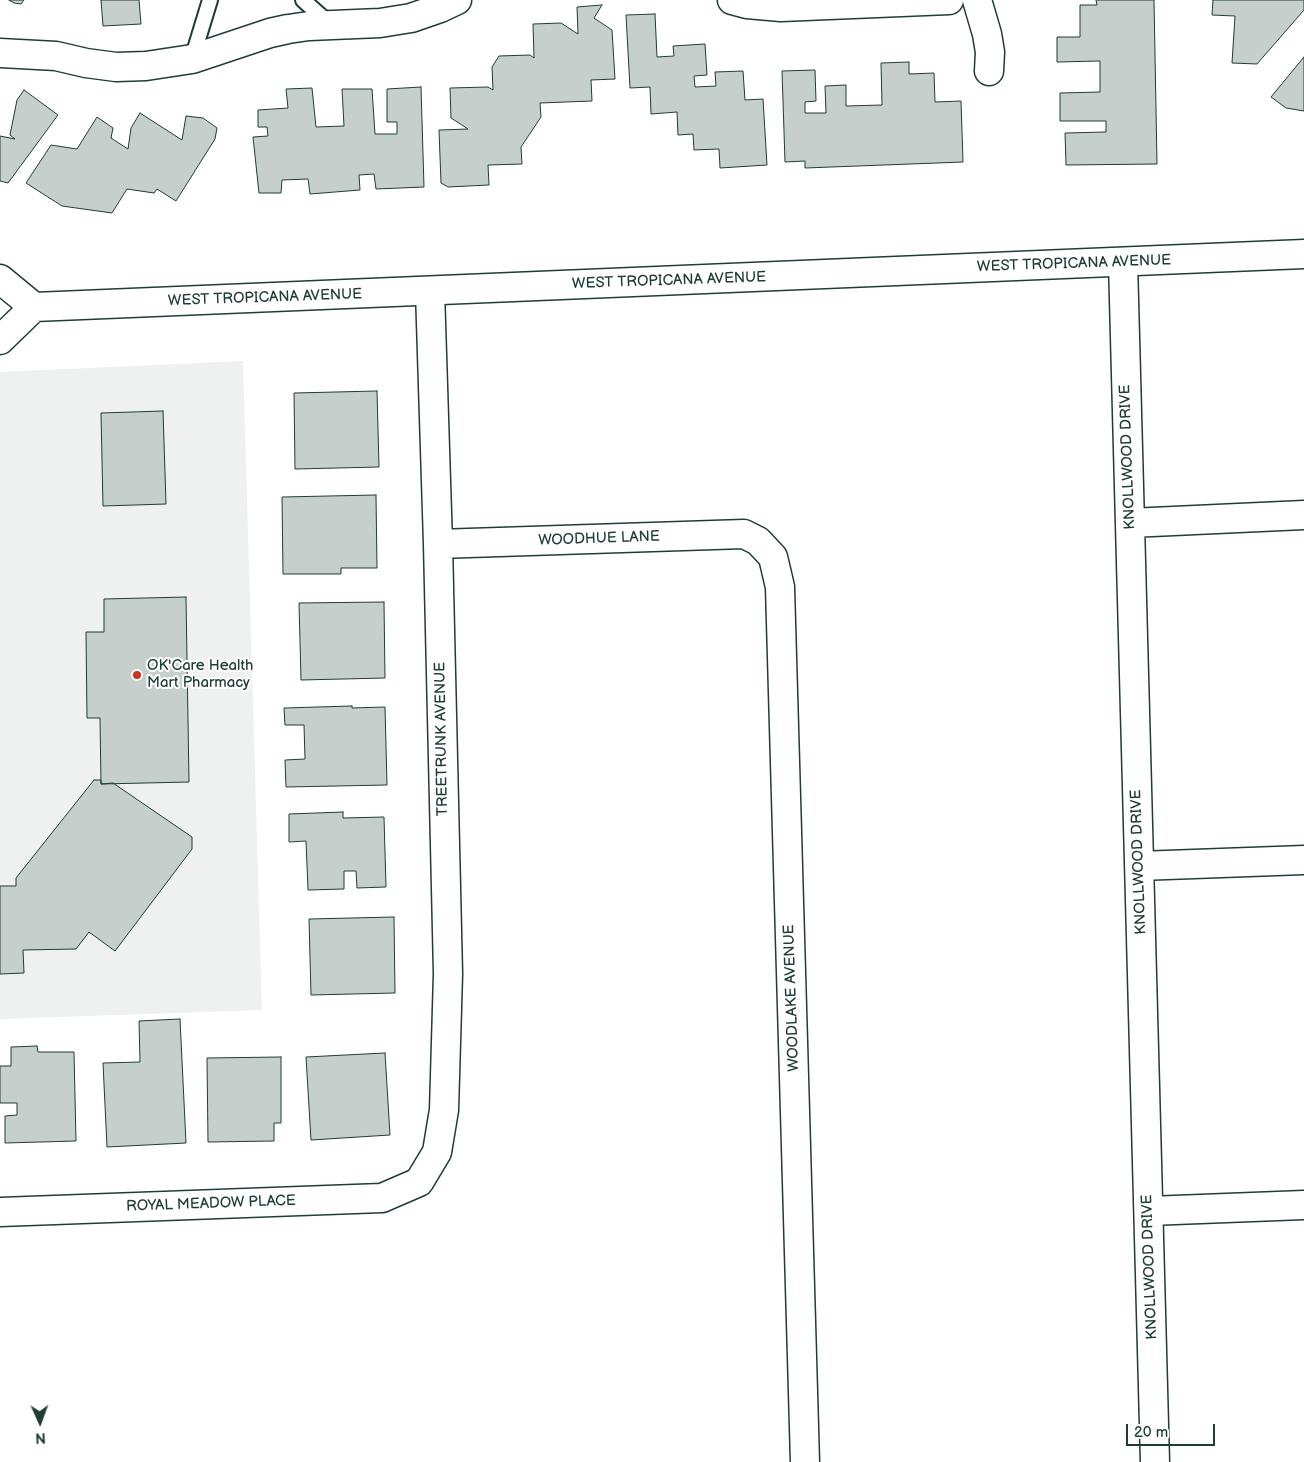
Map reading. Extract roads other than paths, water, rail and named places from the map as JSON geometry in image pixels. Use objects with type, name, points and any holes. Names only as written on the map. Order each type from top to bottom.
[{"type":"street","points":[[0,53],[56,56],[116,67],[146,66],[192,59],[270,33],[288,29],[380,23],[410,18],[458,0]]},
{"type":"street","points":[[732,0],[747,4],[780,7],[949,0]]},
{"type":"street","points":[[977,0],[987,34],[990,52],[989,71]]},
{"type":"street","name":"WEST TROPICANA AVENUE","points":[[34,307],[1304,254]]},
{"type":"street","name":"KNOLLWOOD DRIVE","points":[[1123,262],[1155,1462]]},
{"type":"street","points":[[0,279],[34,307],[0,340]]},
{"type":"street","name":"TREETRUNK AVENUE","points":[[419,1182],[437,1152],[444,1110],[448,974],[430,291]]},
{"type":"street","points":[[1130,523],[1304,515]]},
{"type":"street","name":"WOODHUE LANE","points":[[438,544],[744,534],[758,542]]},
{"type":"street","name":"WOODLAKE AVENUE","points":[[758,542],[773,557],[780,587],[805,1462]]},
{"type":"street","points":[[1139,866],[1304,860]]},
{"type":"street","name":"ROYAL MEADOW PLACE","points":[[0,1212],[382,1198],[419,1182]]},
{"type":"street","points":[[1149,1211],[1304,1205]]},
{"type":"lane","points":[[192,59],[210,0]]},
{"type":"lane","points":[[303,0],[330,25]]},
{"type":"place","name":"OK'Care Health Mart Pharmacy","points":[[137,675]]}]
